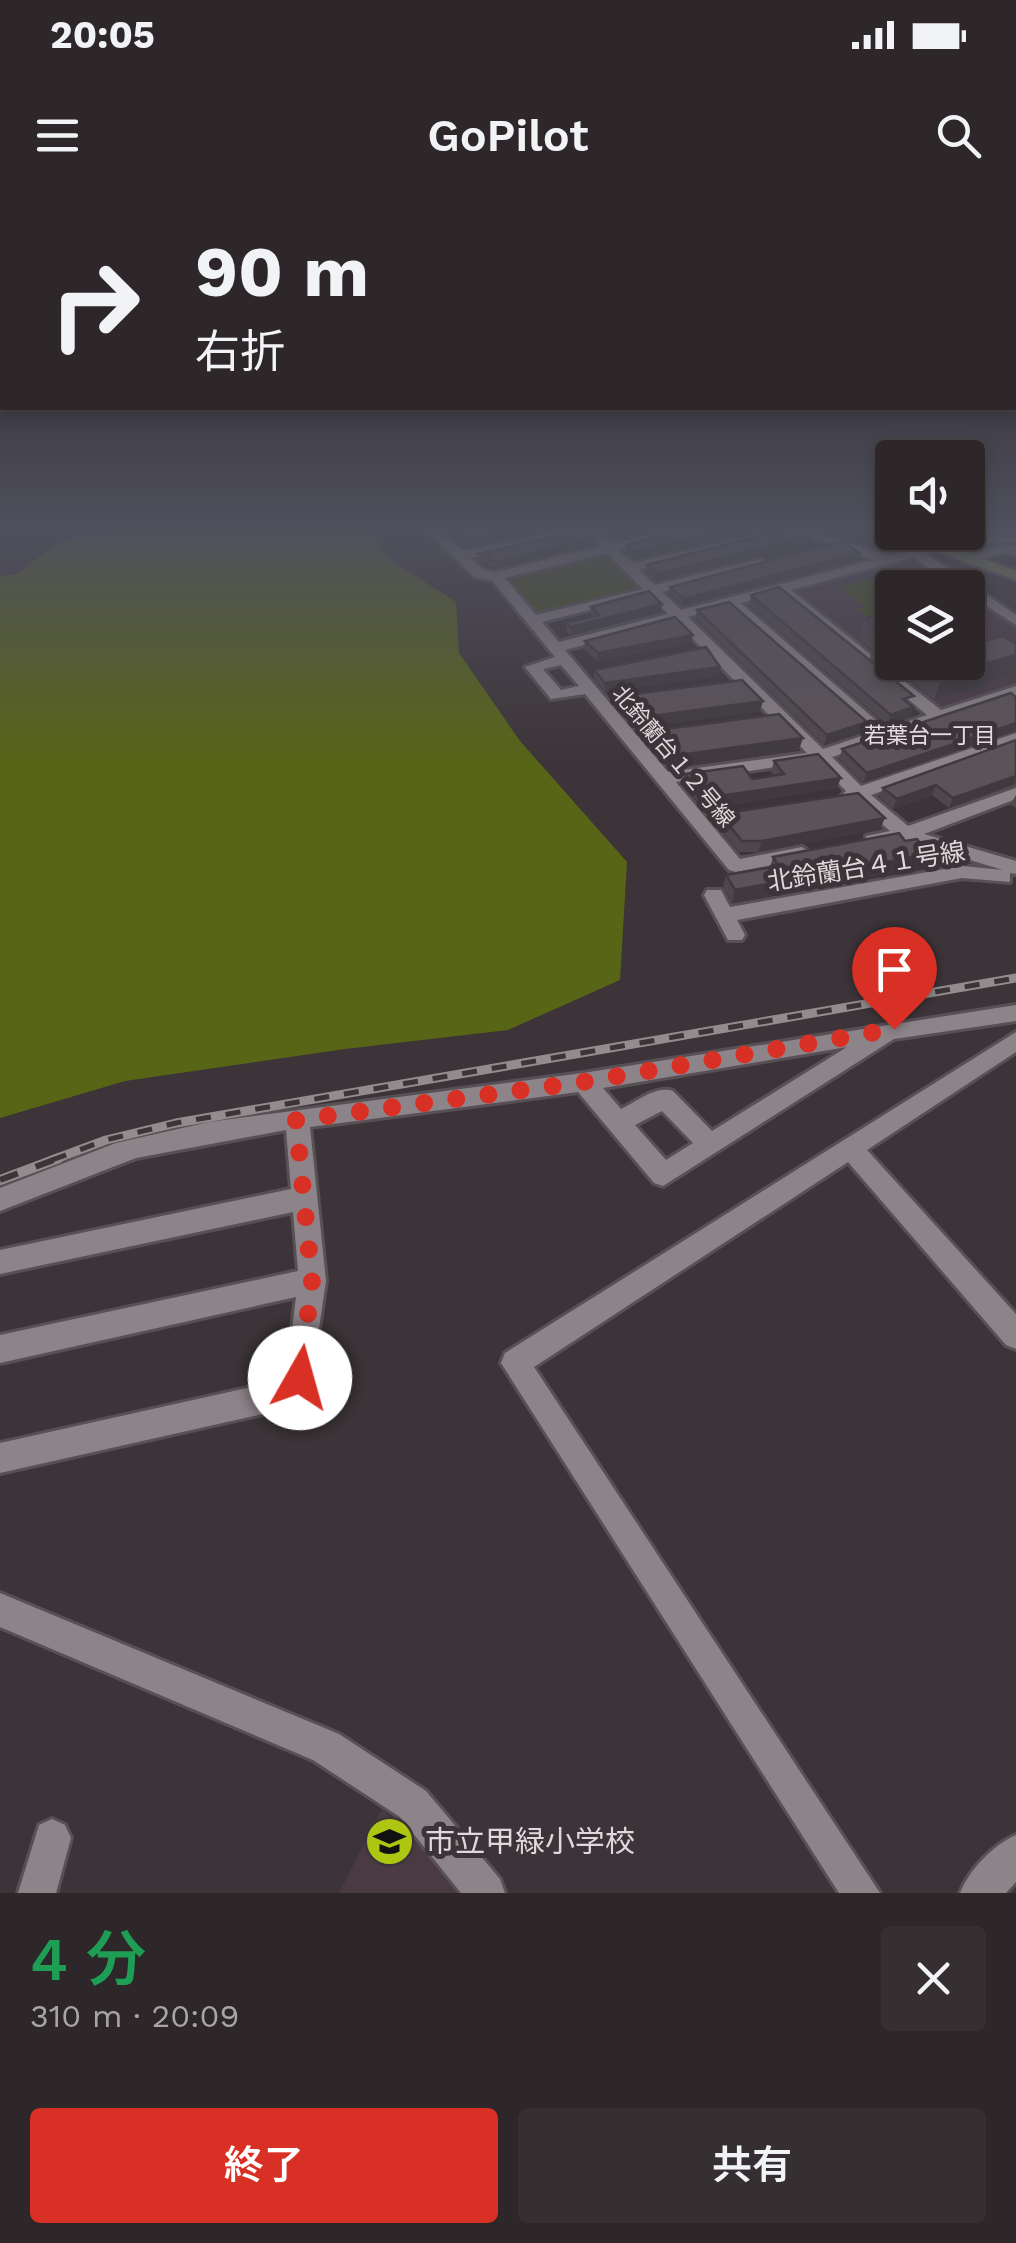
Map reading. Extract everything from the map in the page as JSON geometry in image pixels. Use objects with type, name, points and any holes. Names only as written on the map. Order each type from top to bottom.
[{"type":"street","name":"北鈴蘭台１２号線","points":[[523,606],[576,674],[601,696],[630,738],[707,818],[736,866],[830,848]]},
{"type":"street","points":[[536,620],[591,606]]},
{"type":"street","points":[[668,606],[771,719],[820,756],[905,834],[1016,868]]},
{"type":"street","points":[[601,696],[557,696],[533,666],[559,654],[716,606]]},
{"type":"street","points":[[736,606],[882,734]]},
{"type":"street","points":[[802,606],[938,716]]},
{"type":"street","points":[[994,606],[1016,621]]},
{"type":"street","points":[[690,651],[709,647]]},
{"type":"street","points":[[576,674],[595,670]]},
{"type":"street","points":[[665,778],[820,756],[1016,690]]},
{"type":"street","points":[[630,738],[649,735]]},
{"type":"street","points":[[824,800],[859,794],[1016,738]]},
{"type":"street","points":[[848,844],[905,834],[1016,793]]},
{"type":"street","points":[[986,804],[1016,812]]},
{"type":"street","name":"北鈴蘭台４１号線","points":[[724,916],[962,872],[1016,879]]},
{"type":"street","points":[[714,895],[735,935]]},
{"type":"street","points":[[0,1200],[70,1170],[154,1144],[296,1120],[583,1082],[894,1029],[1016,1014]]},
{"type":"street","points":[[583,1082],[664,1175],[894,1029]]},
{"type":"street","points":[[860,1893],[515,1363],[1016,1041]]},
{"type":"street","points":[[618,1122],[665,1098],[710,1146]]},
{"type":"street","points":[[0,1458],[276,1396],[300,1378],[312,1281],[296,1120]]},
{"type":"street","points":[[850,1148],[1015,1333]]},
{"type":"street","points":[[0,1262],[304,1198]]},
{"type":"street","points":[[0,1349],[312,1281]]},
{"type":"street","points":[[0,1610],[326,1747],[413,1804],[486,1893]]},
{"type":"street","points":[[37,1893],[52,1838]]},
{"type":"street","points":[[979,1893],[1014,1861]]},
{"type":"shaded area","points":[[810,606],[875,606],[875,660]]},
{"type":"shaded area","points":[[988,606],[1016,626],[1016,685],[942,710],[932,707],[899,680],[985,680]]},
{"type":"shaded area","name":"市立甲緑小学校","points":[[382,1809],[448,1875],[459,1893],[339,1893]]},
{"type":"green space","points":[[0,606],[456,606],[459,653],[520,741],[627,862],[620,980],[508,1030],[125,1081],[0,1118]]},
{"type":"green space","points":[[529,606],[574,606],[537,615]]},
{"type":"green space","points":[[875,606],[875,622],[858,609]]},
{"type":"building","points":[[654,606],[571,627],[567,623],[599,615],[591,607]]},
{"type":"building","points":[[734,606],[867,722],[827,735],[697,610]]},
{"type":"building","points":[[764,606],[803,606],[875,665],[875,680],[894,680],[914,696],[903,699],[913,707],[891,715]]},
{"type":"building","points":[[675,617],[693,635],[598,653],[585,641]]},
{"type":"building","points":[[1003,636],[1016,644],[1016,655],[987,663],[992,666],[985,668],[985,641]]},
{"type":"building","points":[[706,647],[720,667],[605,683],[594,670]]},
{"type":"building","points":[[742,680],[763,701],[637,718],[619,696]]},
{"type":"building","points":[[1011,693],[1016,697],[1016,723],[867,773],[842,749]]},
{"type":"building","points":[[779,714],[803,738],[672,756],[651,731]]},
{"type":"building","points":[[1016,740],[1016,776],[953,798],[936,785],[897,799],[883,788]]},
{"type":"building","points":[[818,754],[841,778],[706,798],[685,774],[743,766],[752,779],[784,774],[774,761]]},
{"type":"building","points":[[858,793],[885,818],[762,841],[742,841],[720,814]]},
{"type":"building","points":[[899,833],[905,841],[917,839],[929,854],[735,890],[726,875],[779,866],[773,857]]},
{"type":"railway","points":[[52,1160],[106,1140],[176,1123],[1016,978]]},
{"type":"railway","points":[[0,1180],[59,1158]]},
{"type":"place","name":"市立甲緑小学校","points":[[390,1842]]},
{"type":"district","name":"若葉台一丁目","points":[[930,735]]},
{"type":"route","points":[[300,1378],[312,1281],[296,1120],[583,1082],[894,1029]]}]
